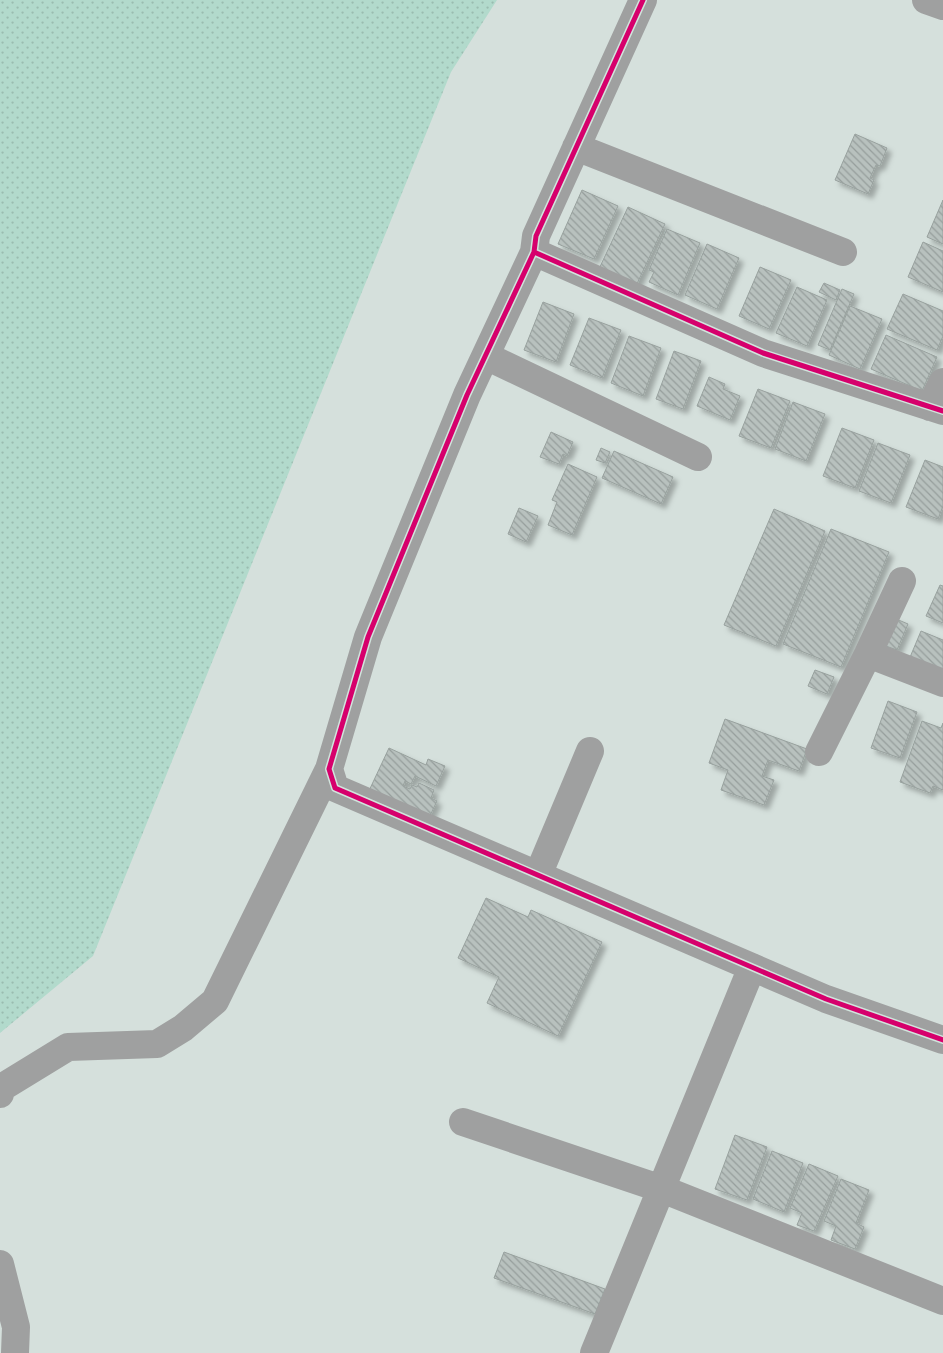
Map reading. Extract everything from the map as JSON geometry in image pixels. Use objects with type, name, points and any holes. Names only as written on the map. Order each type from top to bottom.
[{"type":"street","points":[[0,1094],[1,1088],[68,1047],[157,1044],[183,1028],[214,1001],[329,769],[368,637],[467,395],[534,252],[536,236],[643,0]]},
{"type":"street","points":[[926,0],[943,6]]},
{"type":"street","points":[[576,147],[843,252]]},
{"type":"street","points":[[534,252],[764,353],[937,409],[943,382]]},
{"type":"street","points":[[486,356],[698,457]]},
{"type":"street","points":[[819,752],[902,582]]},
{"type":"street","points":[[868,654],[943,683]]},
{"type":"street","points":[[538,875],[590,751]]},
{"type":"street","points":[[329,769],[335,788],[826,999],[943,1040]]},
{"type":"street","points":[[594,1353],[752,967]]},
{"type":"street","points":[[463,1122],[662,1188],[943,1300]]},
{"type":"street","points":[[0,1264],[16,1327],[15,1353]]},
{"type":"green space","points":[[0,0],[497,0],[451,72],[93,956],[0,1033]]},
{"type":"building","points":[[855,134],[887,148],[880,166],[876,165],[870,178],[874,180],[868,194],[835,180]]},
{"type":"building","points":[[582,190],[618,206],[594,259],[558,244]]},
{"type":"building","points":[[943,200],[943,244],[927,237]]},
{"type":"building","points":[[628,207],[665,224],[635,288],[598,271]]},
{"type":"building","points":[[667,229],[700,243],[678,295],[649,282],[654,272],[649,270]]},
{"type":"building","points":[[923,242],[943,251],[943,292],[908,277]]},
{"type":"building","points":[[707,244],[739,258],[717,309],[685,295]]},
{"type":"building","points":[[760,267],[791,280],[769,329],[739,316]]},
{"type":"building","points":[[824,283],[840,290],[836,300],[819,292]]},
{"type":"building","points":[[797,287],[827,300],[807,346],[776,333]]},
{"type":"building","points":[[842,289],[854,294],[830,350],[818,345]]},
{"type":"building","points":[[903,294],[943,311],[943,336],[937,350],[887,329]]},
{"type":"building","points":[[543,302],[574,314],[556,362],[524,350]]},
{"type":"building","points":[[850,306],[882,319],[860,369],[829,355]]},
{"type":"building","points":[[589,318],[621,330],[602,378],[570,365]]},
{"type":"building","points":[[886,335],[937,357],[922,391],[871,369]]},
{"type":"building","points":[[629,336],[661,348],[643,396],[611,383]]},
{"type":"building","points":[[674,351],[701,361],[683,409],[656,399]]},
{"type":"building","points":[[709,377],[725,384],[723,389],[740,396],[730,420],[697,406]]},
{"type":"building","points":[[758,389],[790,401],[771,448],[739,436]]},
{"type":"building","points":[[793,402],[825,414],[806,461],[775,449]]},
{"type":"building","points":[[842,428],[874,440],[855,488],[823,476]]},
{"type":"building","points":[[551,432],[573,442],[567,456],[563,454],[559,464],[540,457]]},
{"type":"building","points":[[878,443],[910,455],[891,503],[859,491]]},
{"type":"building","points":[[601,448],[610,452],[605,463],[596,460]]},
{"type":"building","points":[[614,451],[673,477],[661,504],[602,478]]},
{"type":"building","points":[[925,460],[943,467],[943,506],[938,519],[906,507]]},
{"type":"building","points":[[568,464],[597,477],[572,535],[548,525],[557,502],[552,500]]},
{"type":"building","points":[[519,508],[538,516],[526,542],[508,534]]},
{"type":"building","points":[[774,509],[825,531],[776,646],[724,625]]},
{"type":"building","points":[[831,529],[889,552],[841,667],[783,644]]},
{"type":"building","points":[[940,585],[943,586],[943,623],[926,616]]},
{"type":"building","points":[[894,618],[908,624],[897,650],[883,645]]},
{"type":"building","points":[[921,631],[943,640],[943,676],[908,662]]},
{"type":"building","points":[[815,670],[834,677],[827,694],[808,686]]},
{"type":"building","points":[[888,701],[917,712],[900,758],[871,748]]},
{"type":"building","points":[[725,719],[807,749],[799,771],[768,760],[762,776],[774,780],[764,805],[721,790],[728,770],[709,763]]},
{"type":"building","points":[[922,721],[941,728],[943,723],[943,790],[933,786],[930,793],[900,782]]},
{"type":"building","points":[[389,748],[426,765],[428,759],[445,766],[436,786],[415,776],[411,784],[405,781],[403,786],[410,789],[412,785],[417,787],[419,783],[434,790],[431,798],[437,801],[427,822],[367,795]]},
{"type":"building","points":[[486,898],[528,917],[531,910],[602,942],[558,1036],[487,1003],[499,977],[458,958]]},
{"type":"building","points":[[735,1135],[767,1147],[747,1200],[715,1189]]},
{"type":"building","points":[[772,1151],[803,1163],[784,1212],[753,1199]]},
{"type":"building","points":[[809,1164],[838,1176],[814,1231],[797,1225],[802,1213],[790,1208]]},
{"type":"building","points":[[841,1179],[869,1190],[856,1223],[864,1227],[855,1249],[831,1240],[836,1226],[824,1221]]},
{"type":"building","points":[[504,1252],[605,1289],[595,1314],[494,1278]]},
{"type":"cycle path","points":[[643,0],[536,236],[534,252],[763,353],[943,411]]},
{"type":"cycle path","points":[[534,252],[467,395],[368,637],[329,769],[335,788],[826,999],[943,1040]]}]
